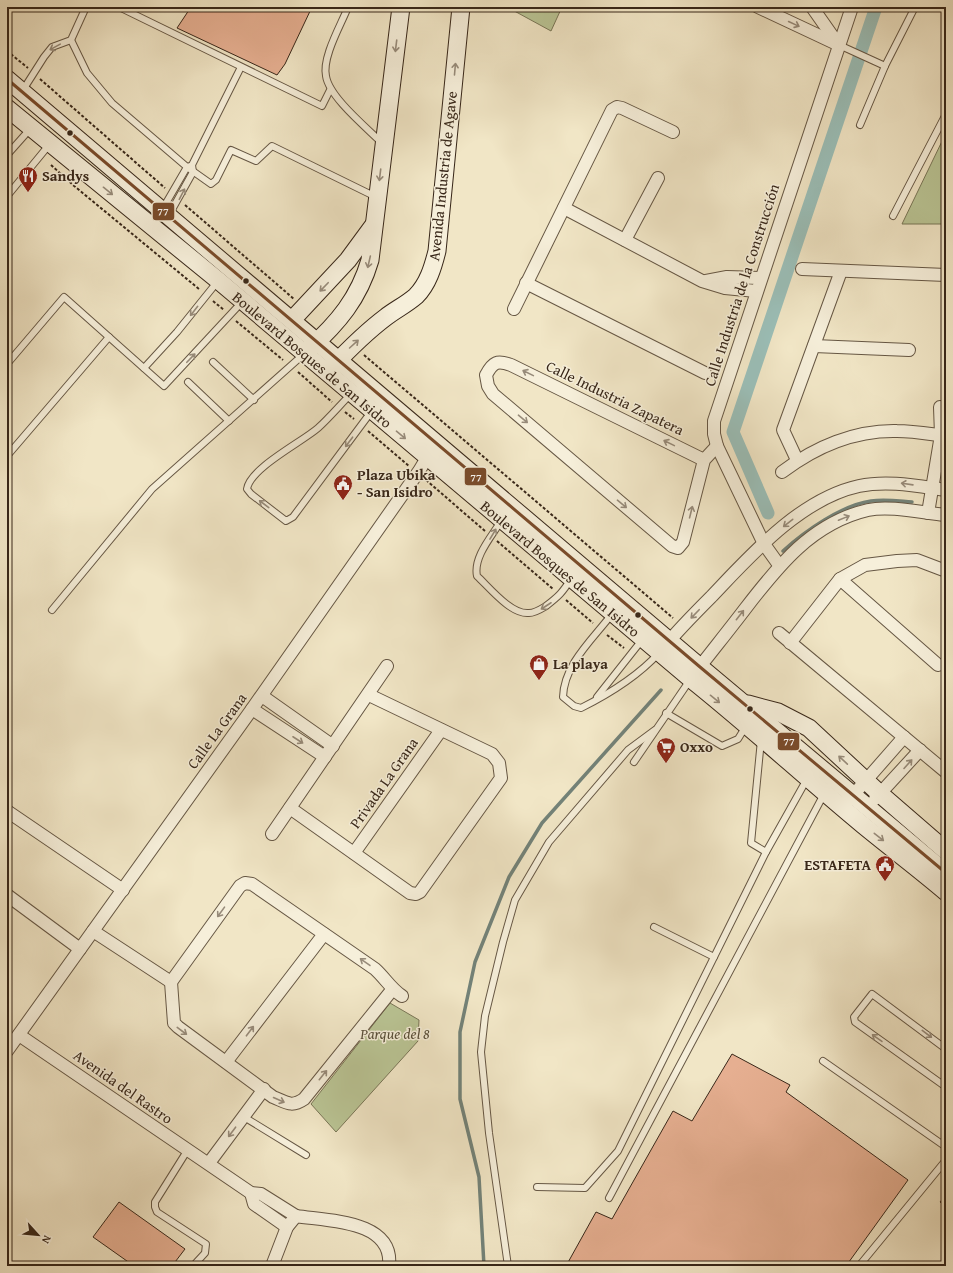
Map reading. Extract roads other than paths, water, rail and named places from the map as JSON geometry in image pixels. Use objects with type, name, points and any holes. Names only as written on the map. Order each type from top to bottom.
[{"type":"main road","points":[[305,353],[317,342],[354,299],[364,280],[370,260],[401,7]]},
{"type":"main road","name":"Avenida Industria de Agave","points":[[327,372],[384,318],[417,295],[427,281],[433,267],[438,244],[461,7]]},
{"type":"main road","name":"Boulevard Bosques de San Isidro","points":[[7,79],[339,359],[502,520],[642,638],[664,647]]},
{"type":"main road","name":"Boulevard Bosques de San Isidro","points":[[9,114],[31,128],[46,150],[219,281],[372,410],[432,450],[695,673],[747,724],[825,792],[848,801]]},
{"type":"main road","points":[[292,320],[348,260],[374,224]]},
{"type":"main road","name":"Boulevard Bosques de San Isidro","points":[[695,673],[744,704],[848,801],[946,873]]},
{"type":"main road","name":"Boulevard Bosques de San Isidro","points":[[744,704],[778,712],[809,728],[879,793],[946,851]]},
{"type":"main road","name":"Boulevard Bosques de San Isidro","points":[[863,813],[946,892]]},
{"type":"street","points":[[758,7],[839,45]]},
{"type":"street","points":[[812,7],[839,45]]},
{"type":"street","name":"Calle Industria de la Construcción","points":[[779,565],[764,544],[717,446],[714,434],[714,421],[760,278],[852,7]]},
{"type":"street","points":[[514,309],[612,110],[616,107],[622,108],[673,132]]},
{"type":"street","points":[[625,240],[658,178]]},
{"type":"street","points":[[564,208],[702,281],[725,288],[756,291]]},
{"type":"street","points":[[802,269],[946,275]]},
{"type":"street","points":[[797,460],[783,430],[841,271]]},
{"type":"street","points":[[702,281],[727,277],[760,278]]},
{"type":"street","points":[[526,284],[705,373]]},
{"type":"street","points":[[814,346],[909,350]]},
{"type":"street","name":"Calle Industria Zapatera","points":[[501,361],[704,460],[683,542],[678,548],[672,546],[494,394],[488,386],[486,375],[491,366],[501,361]]},
{"type":"street","points":[[928,513],[944,436],[940,407]]},
{"type":"street","points":[[782,472],[797,460],[822,446],[859,435],[896,431],[944,436]]},
{"type":"street","points":[[704,460],[717,446]]},
{"type":"street","name":"Calle La Grana","points":[[19,1035],[262,696],[418,474],[432,450]]},
{"type":"street","points":[[664,647],[764,544],[804,510],[832,495],[858,486],[883,482],[946,490]]},
{"type":"street","points":[[695,673],[779,565],[821,529],[844,518],[868,510],[881,509],[946,515]]},
{"type":"street","points":[[790,643],[840,579],[864,565],[917,560],[946,571]]},
{"type":"street","points":[[840,579],[938,665]]},
{"type":"street","points":[[779,633],[946,772]]},
{"type":"street","points":[[272,834],[369,695],[387,666]]},
{"type":"street","points":[[290,808],[410,893],[416,894],[420,892],[501,778],[499,763],[492,754],[369,695]]},
{"type":"street","points":[[262,696],[333,746]]},
{"type":"street","points":[[252,709],[325,757]]},
{"type":"street","name":"Privada La Grana","points":[[354,853],[441,730]]},
{"type":"street","points":[[848,801],[904,737]]},
{"type":"street","points":[[863,813],[879,793],[920,750]]},
{"type":"street","points":[[7,811],[123,890]]},
{"type":"street","points":[[245,883],[252,884],[324,934],[376,970],[385,978],[397,993],[304,1099],[297,1104],[290,1104],[272,1097],[174,1023],[171,982],[240,886],[245,883]]},
{"type":"street","points":[[7,895],[80,949]]},
{"type":"street","points":[[93,931],[171,982]]},
{"type":"street","points":[[226,1062],[324,934]]},
{"type":"street","points":[[7,1051],[19,1035]]},
{"type":"street","name":"Avenida del Rastro","points":[[19,1035],[187,1151],[209,1163],[251,1193],[261,1194],[291,1222]]},
{"type":"street","points":[[209,1163],[264,1090]]},
{"type":"street","points":[[272,1266],[291,1222],[366,1228],[380,1237],[388,1247],[389,1266]]},
{"type":"lane","points":[[22,92],[44,57],[52,48],[71,40],[86,7]]},
{"type":"lane","points":[[119,7],[322,106],[330,90]]},
{"type":"lane","points":[[348,7],[328,54],[325,75],[330,90],[384,145]]},
{"type":"lane","points":[[860,125],[885,66],[915,7]]},
{"type":"lane","points":[[71,40],[87,72],[112,103],[211,184],[216,180],[231,150],[256,161],[272,146],[377,197]]},
{"type":"lane","points":[[839,45],[885,66]]},
{"type":"lane","points":[[166,212],[191,168],[241,67]]},
{"type":"lane","points":[[893,216],[945,117]]},
{"type":"lane","points":[[7,155],[31,128]]},
{"type":"lane","points":[[7,200],[8,195],[46,150]]},
{"type":"lane","points":[[166,212],[191,168]]},
{"type":"lane","points":[[144,368],[177,332],[219,281]]},
{"type":"lane","points":[[7,364],[64,297],[164,386],[242,301]]},
{"type":"lane","points":[[7,456],[109,337]]},
{"type":"lane","points":[[52,610],[152,489],[254,400],[305,353]]},
{"type":"lane","points":[[214,362],[254,400]]},
{"type":"lane","points":[[188,382],[229,421]]},
{"type":"lane","points":[[352,393],[318,429],[290,446],[251,478],[247,489],[251,494],[286,521],[289,520],[293,517],[372,410]]},
{"type":"lane","points":[[502,520],[480,557],[476,570],[477,576],[506,604],[518,612],[529,614],[539,610],[561,596],[572,578]]},
{"type":"lane","points":[[613,613],[574,662],[563,684],[563,697],[574,706],[581,708],[595,701],[647,666],[664,647]]},
{"type":"lane","points":[[595,701],[631,655],[642,638]]},
{"type":"lane","points":[[634,762],[666,713],[695,673]]},
{"type":"lane","points":[[666,713],[722,746],[738,739],[747,724]]},
{"type":"lane","points":[[508,1266],[489,1133],[481,1052],[485,1016],[503,942],[515,900],[549,842],[628,750],[656,730]]},
{"type":"lane","points":[[762,737],[751,843],[766,852]]},
{"type":"lane","points":[[537,1187],[585,1188],[618,1151],[766,852],[808,777]]},
{"type":"lane","points":[[609,1198],[825,792]]},
{"type":"lane","points":[[654,926],[714,957]]},
{"type":"lane","points":[[946,1049],[872,994],[854,1017],[855,1022],[946,1087]]},
{"type":"lane","points":[[823,1061],[946,1147]]},
{"type":"lane","points":[[244,1116],[306,1155]]},
{"type":"lane","points":[[187,1151],[155,1202],[155,1208],[157,1212],[206,1244],[205,1253],[193,1266]]},
{"type":"lane","points":[[859,1266],[946,1160]]},
{"type":"waterway","points":[[768,513],[733,432],[876,7]]},
{"type":"waterway","points":[[783,551],[802,535],[824,520],[836,513],[860,503],[876,500],[912,502]]},
{"type":"waterway","points":[[484,1266],[479,1177],[460,1099],[460,1032],[475,962],[509,877],[542,823],[661,690]]},
{"type":"place","name":"Sandys","points":[[28,193]]},
{"type":"place","name":"Plaza Ubika - San Isidro","points":[[343,501]]},
{"type":"place","name":"La playa","points":[[539,681]]},
{"type":"place","name":"Oxxo","points":[[666,764]]},
{"type":"place","name":"ESTAFETA","points":[[885,882]]},
{"type":"park label","name":"Parque del 8","points":[[395,1034]]}]
